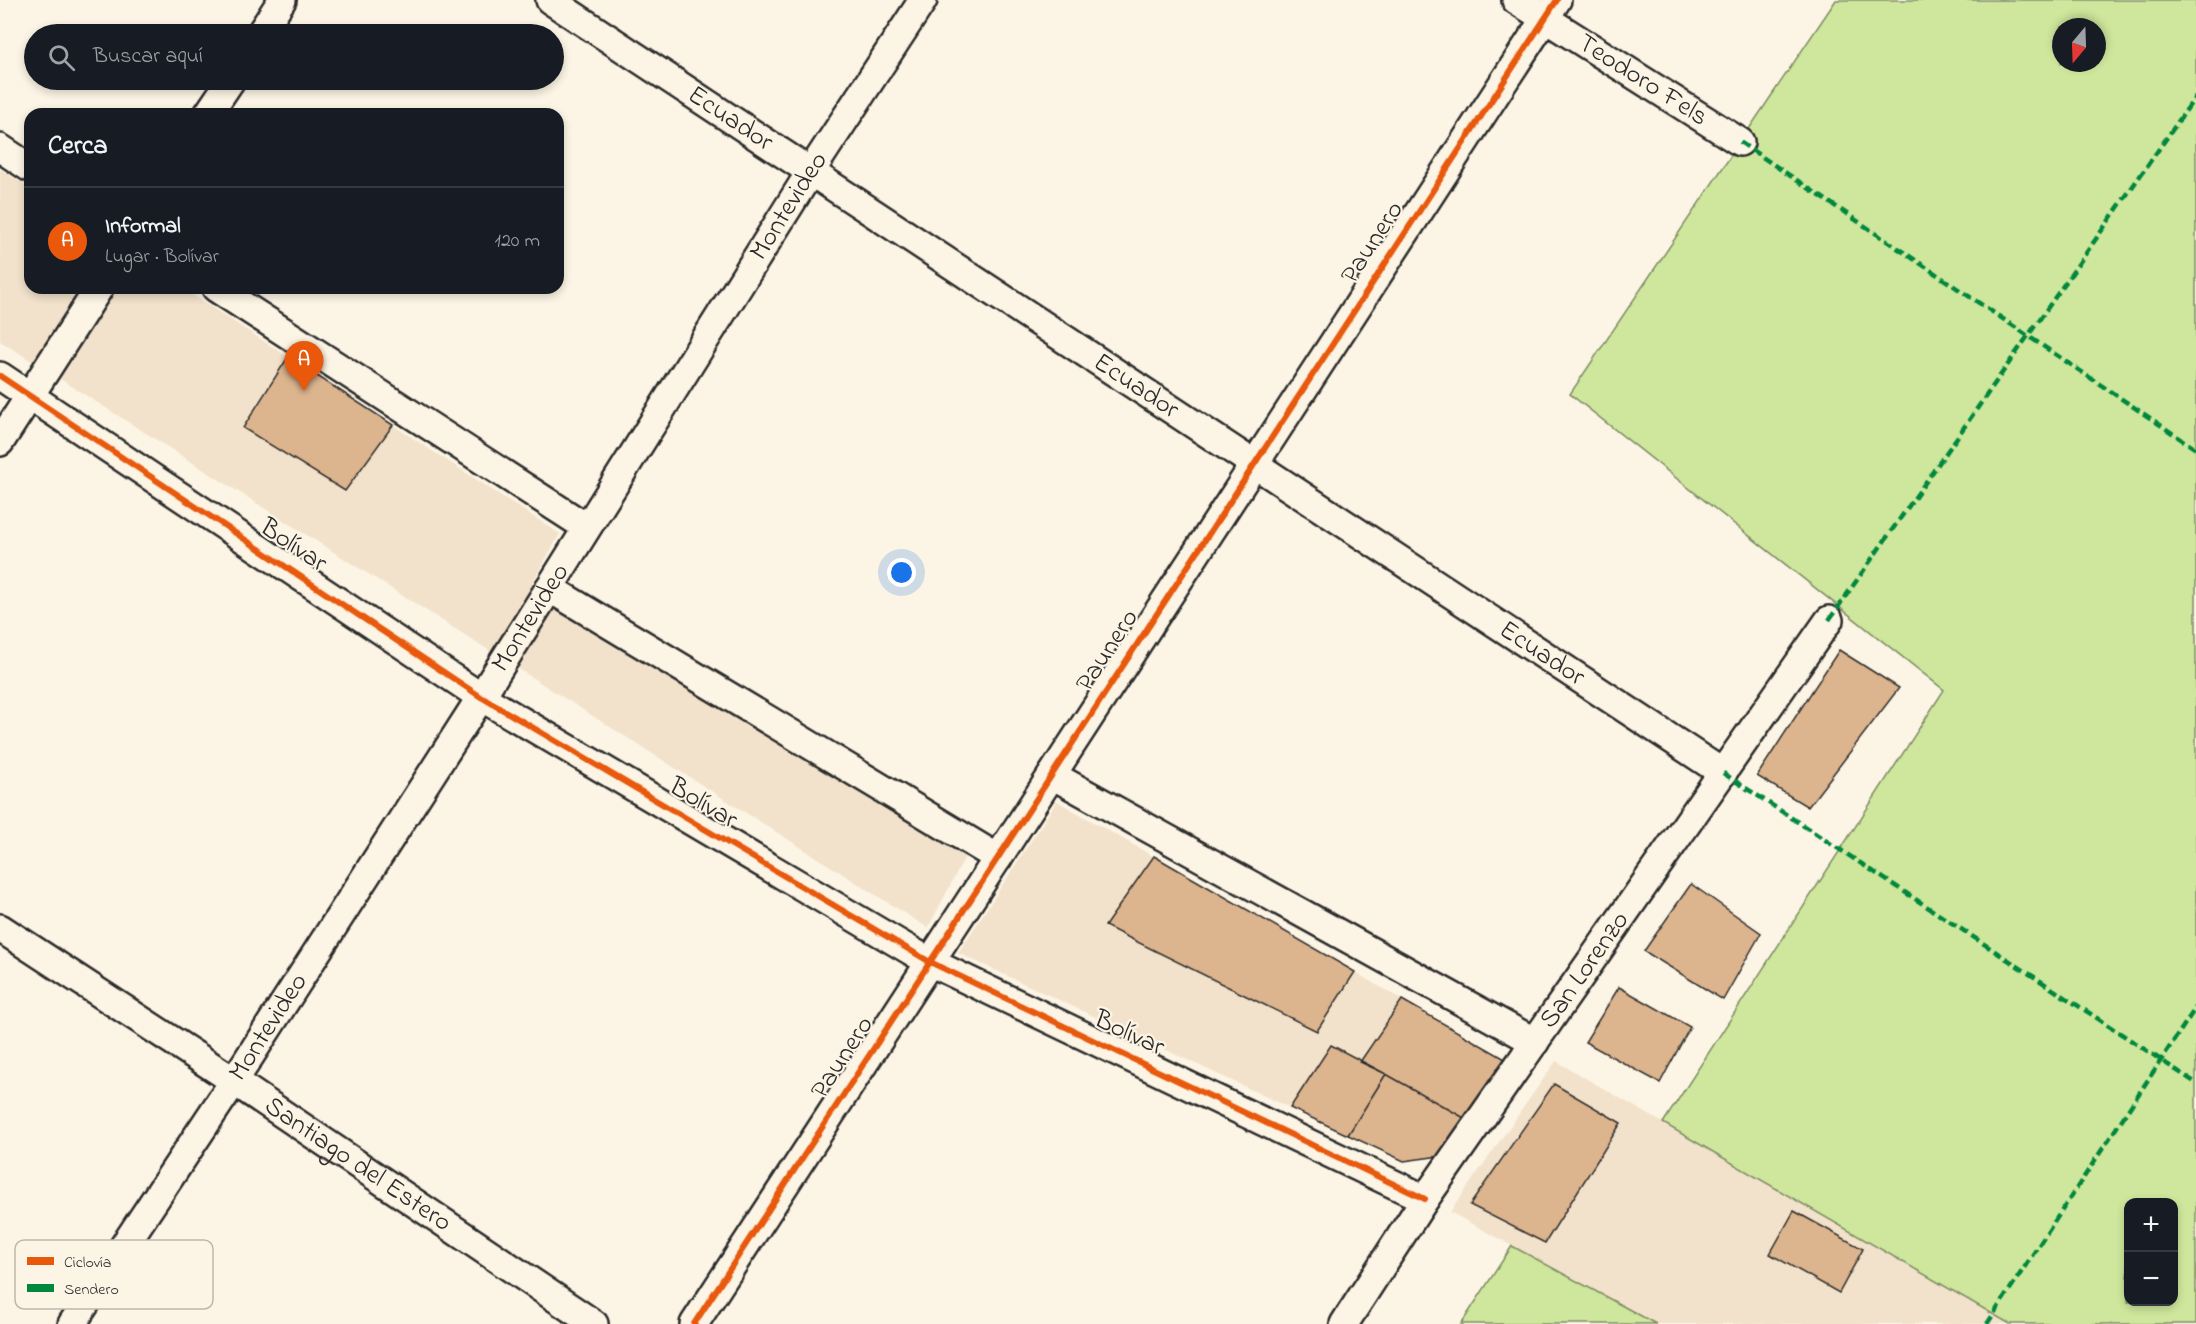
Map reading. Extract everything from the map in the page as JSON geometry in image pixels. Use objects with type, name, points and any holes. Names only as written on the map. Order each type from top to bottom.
[{"type":"street","points":[[266,24],[282,0]]},
{"type":"street","name":"Ecuador","points":[[550,0],[1723,773]]},
{"type":"street","name":"Montevideo","points":[[128,1240],[234,1081],[481,696],[811,171],[923,0]]},
{"type":"street","name":"Teodoro Fels","points":[[1516,0],[1551,9],[1740,142]]},
{"type":"street","name":"Paunero","points":[[694,1324],[1551,9]]},
{"type":"street","points":[[212,108],[224,90]]},
{"type":"street","points":[[0,148],[24,164]]},
{"type":"street","points":[[0,442],[95,294]]},
{"type":"street","points":[[225,294],[586,527]]},
{"type":"street","name":"Bolívar","points":[[0,376],[481,696],[930,962],[1425,1199]]},
{"type":"street","points":[[549,588],[998,858]]},
{"type":"street","name":"San Lorenzo","points":[[1344,1324],[1425,1199],[1829,620]]},
{"type":"street","points":[[1052,775],[1535,1042]]},
{"type":"street","name":"Santiago del Estero","points":[[0,928],[234,1081],[594,1324]]},
{"type":"street","name":"Montevideo","points":[[72,1324],[82,1309]]},
{"type":"shaded area","points":[[0,169],[24,184],[24,294],[191,294],[560,534],[532,583],[965,857],[928,928],[0,341]]},
{"type":"shaded area","points":[[1057,801],[1507,1060],[1440,1156],[1404,1161],[958,953]]},
{"type":"shaded area","points":[[1556,1061],[2010,1324],[1656,1324],[1450,1212]]},
{"type":"green space","points":[[1836,0],[2196,0],[2196,1324],[2010,1324],[1663,1123],[1944,690],[1570,394]]},
{"type":"green space","points":[[1512,1246],[1656,1324],[1461,1324]]},
{"type":"building","points":[[288,357],[393,425],[345,491],[243,428]]},
{"type":"building","points":[[1839,650],[1899,688],[1808,807],[1757,776]]},
{"type":"building","points":[[1154,856],[1355,972],[1317,1031],[1105,926]]},
{"type":"building","points":[[1691,884],[1761,933],[1723,1000],[1644,951]]},
{"type":"building","points":[[1619,987],[1690,1027],[1660,1083],[1585,1042]]},
{"type":"building","points":[[1402,1000],[1507,1060],[1466,1119],[1360,1062]]},
{"type":"building","points":[[1331,1045],[1386,1074],[1348,1135],[1290,1108]]},
{"type":"building","points":[[1386,1074],[1466,1119],[1440,1156],[1404,1161],[1348,1135]]},
{"type":"building","points":[[1554,1084],[1621,1123],[1545,1243],[1470,1205]]},
{"type":"building","points":[[1794,1211],[1863,1249],[1839,1293],[1770,1254]]},
{"type":"marked path","points":[[1829,620],[2196,96]]},
{"type":"marked path","points":[[1740,142],[2196,449]]},
{"type":"marked path","points":[[1723,773],[2196,1083]]},
{"type":"marked path","points":[[1987,1324],[2196,1007]]},
{"type":"cycle path","points":[[694,1324],[1557,0]]},
{"type":"cycle path","points":[[0,376],[481,697],[930,962],[1425,1199]]},
{"type":"place","name":"Informal","points":[[304,391]]}]
